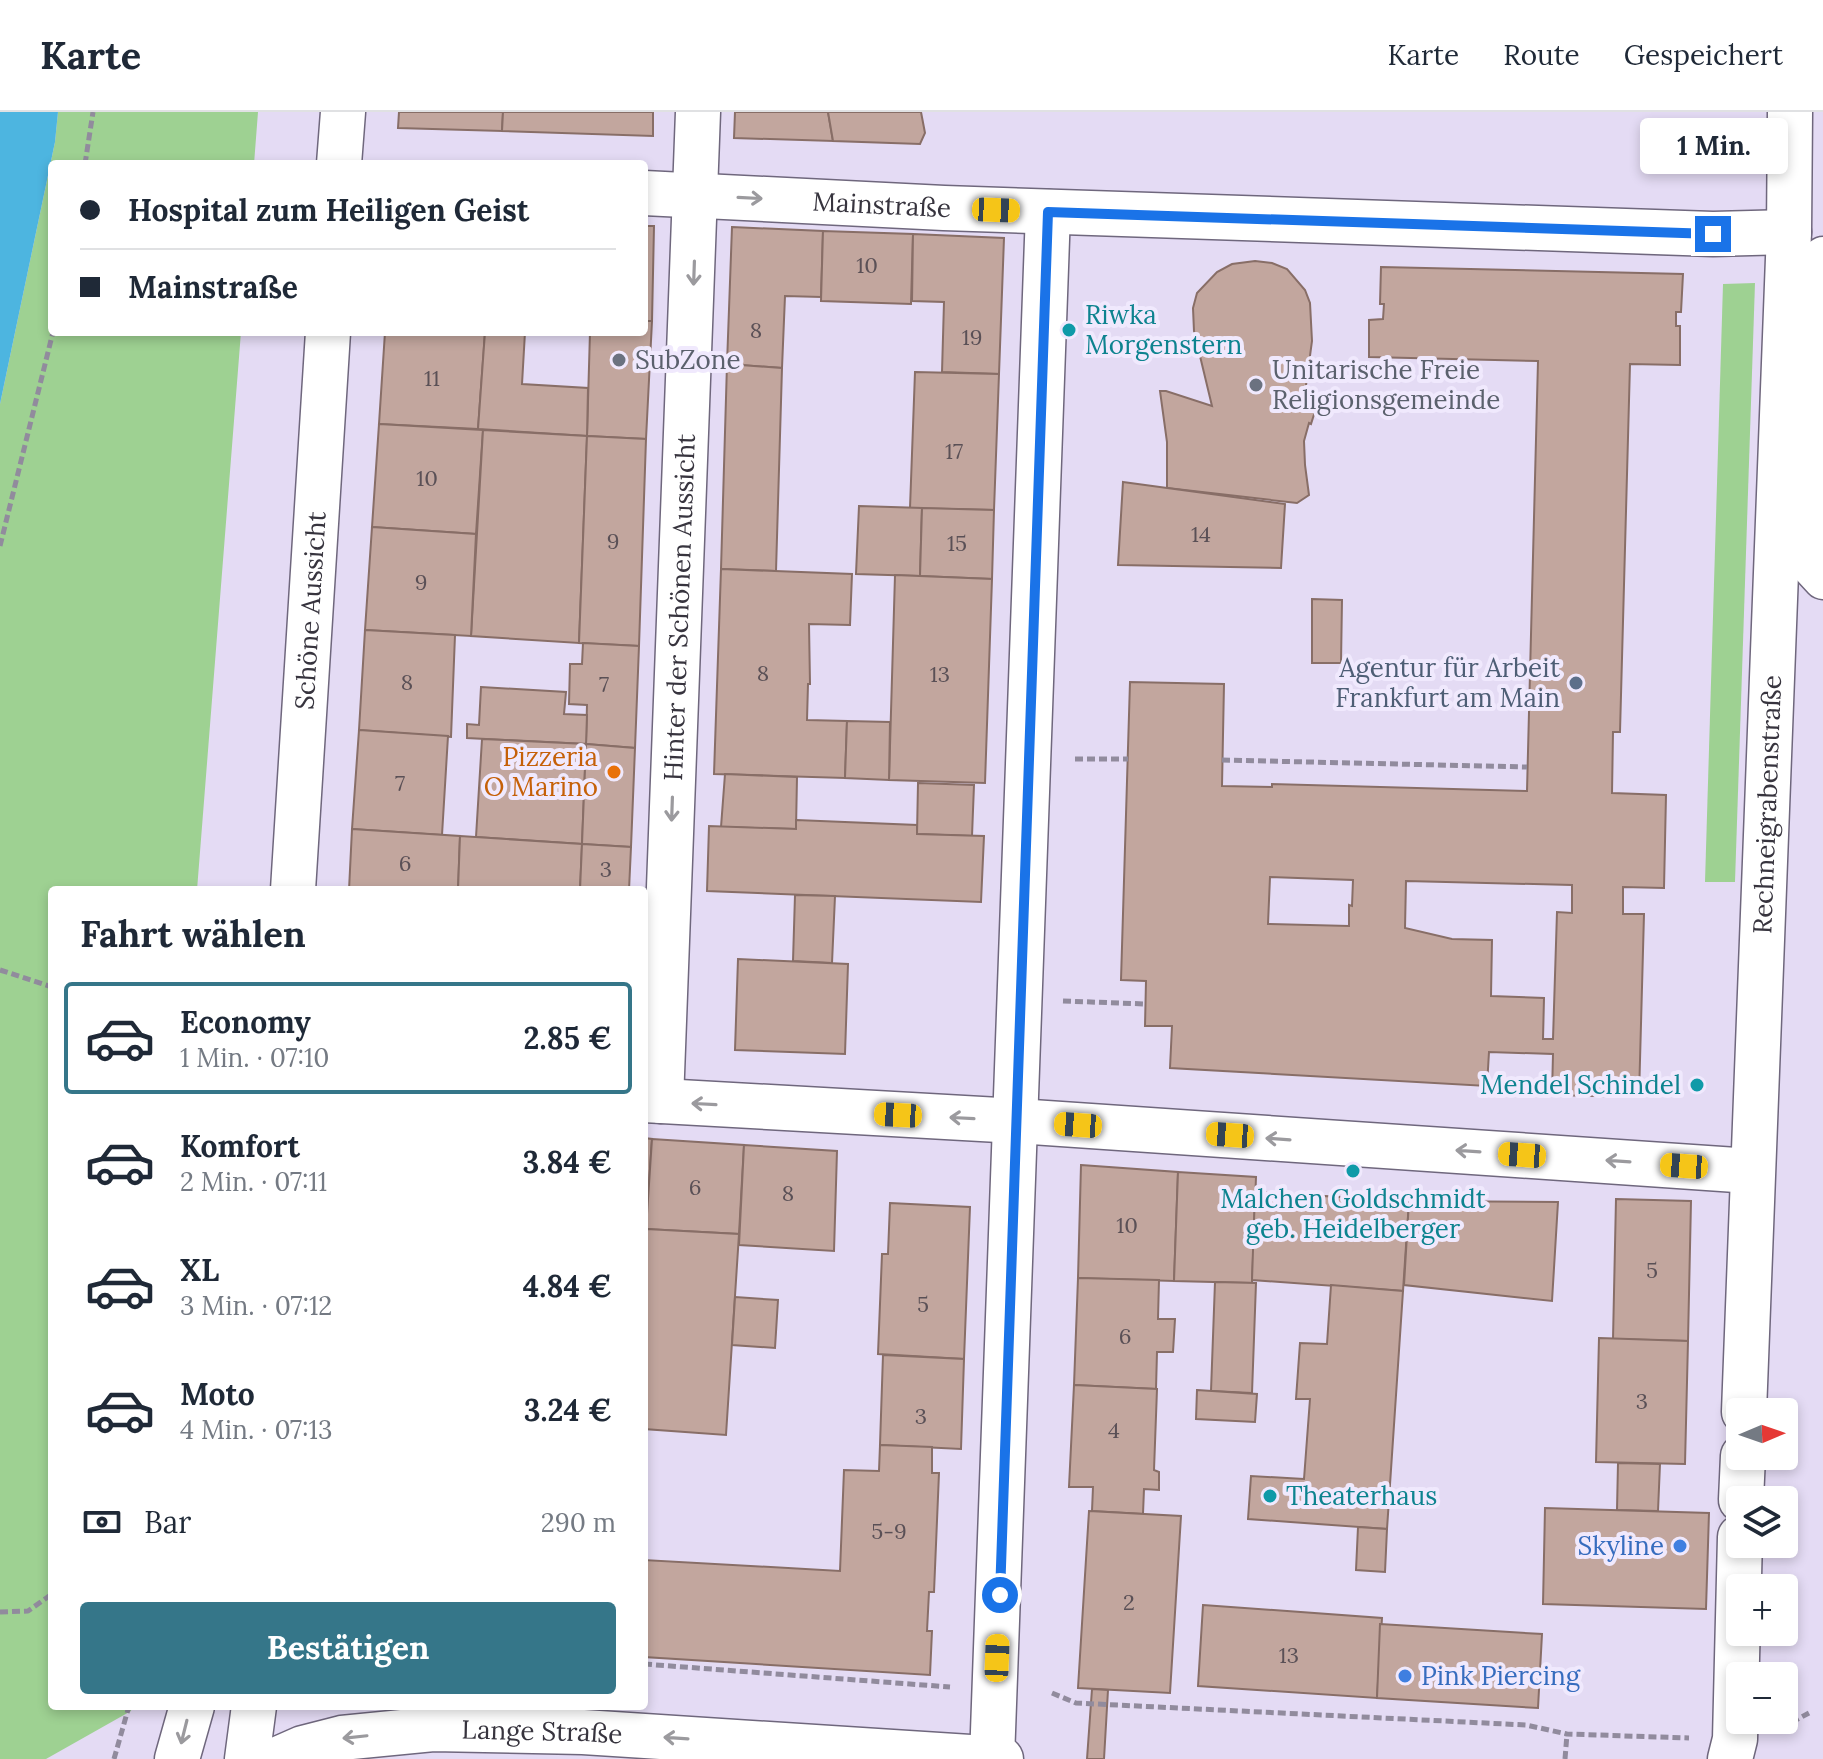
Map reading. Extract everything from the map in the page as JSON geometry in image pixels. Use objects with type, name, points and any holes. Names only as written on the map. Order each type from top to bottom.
[{"type":"street","points":[[339,160],[343,112]]},
{"type":"street","name":"Hinter der Schönen Aussicht","points":[[652,1101],[697,195],[698,112]]},
{"type":"street","name":"Rechneigrabenstraße","points":[[1744,1398],[1751,1171],[1812,241],[1790,112]]},
{"type":"street","name":"Mainstraße","points":[[648,193],[1048,212],[1713,234],[1812,241]]},
{"type":"street","points":[[992,1759],[1022,1000],[1048,212]]},
{"type":"street","points":[[1812,241],[1811,567],[1823,580]]},
{"type":"street","name":"Schöne Aussicht","points":[[293,886],[328,336]]},
{"type":"street","points":[[652,1101],[1017,1121],[1751,1171]]},
{"type":"street","points":[[1733,1749],[1739,1558]]},
{"type":"street","points":[[177,1759],[191,1710]]},
{"type":"street","points":[[247,1759],[253,1710]]},
{"type":"street","name":"Lange Straße","points":[[278,1759],[303,1748],[342,1738],[433,1729],[583,1732],[1001,1759]]},
{"type":"path","points":[[86,160],[93,112]]},
{"type":"path","points":[[0,546],[52,336]]},
{"type":"path","points":[[1092,759],[1128,759]]},
{"type":"path","points":[[1222,760],[1527,767]]},
{"type":"path","points":[[0,970],[48,986]]},
{"type":"path","points":[[1022,1000],[1146,1004]]},
{"type":"path","points":[[0,1612],[28,1611],[48,1597]]},
{"type":"path","points":[[648,1664],[959,1688]]},
{"type":"path","points":[[1052,1693],[1076,1703],[1526,1725],[1567,1734],[1733,1749],[1809,1713]]},
{"type":"path","points":[[114,1759],[128,1710]]},
{"type":"path","points":[[1565,1759],[1567,1734]]},
{"type":"green space","points":[[58,112],[258,112],[254,160],[51,160]]},
{"type":"green space","points":[[48,175],[48,336],[241,336],[197,886],[48,886],[48,1710],[131,1710],[46,1759],[0,1759],[0,404]]},
{"type":"green space","points":[[1755,283],[1735,882],[1705,882],[1723,284]]},
{"type":"water","points":[[0,112],[58,112],[55,142],[51,160],[48,160],[48,175],[0,404]]},
{"type":"building","points":[[399,112],[503,112],[502,131],[398,128]]},
{"type":"building","points":[[503,112],[653,112],[653,136],[502,131]]},
{"type":"building","points":[[735,112],[828,112],[833,141],[734,138]]},
{"type":"building","points":[[828,112],[921,112],[925,133],[920,144],[833,141]]},
{"type":"building","points":[[648,226],[654,226],[652,321],[648,321]]},
{"type":"building","points":[[732,227],[823,231],[821,297],[785,296],[782,368],[727,364]]},
{"type":"building","points":[[823,231],[913,234],[911,304],[821,301]]},
{"type":"building","points":[[913,234],[1004,238],[999,374],[942,372],[944,302],[912,301]]},
{"type":"building","name":"Unitarische Freie Religionsgemeinde","points":[[1255,261],[1287,269],[1305,290],[1310,303],[1312,341],[1304,400],[1322,405],[1317,405],[1304,441],[1309,495],[1297,503],[1167,488],[1167,442],[1160,391],[1212,406],[1194,331],[1193,308],[1197,293],[1217,272],[1232,264]]},
{"type":"building","name":"Agentur für Arbeit Frankfurt am Main","points":[[1381,267],[1683,274],[1681,312],[1676,312],[1676,326],[1680,326],[1680,365],[1630,364],[1620,732],[1613,732],[1612,793],[1666,795],[1664,888],[1623,887],[1623,914],[1644,914],[1639,1097],[1552,1095],[1553,1054],[1489,1052],[1487,1086],[1170,1068],[1172,1026],[1145,1026],[1146,981],[1121,980],[1130,682],[1224,684],[1222,786],[1272,787],[1272,784],[1527,791],[1538,361],[1369,357],[1369,320],[1383,319],[1384,304],[1380,304]],"holes":[[[1270,877],[1353,880],[1349,926],[1268,924]],[[1406,881],[1572,885],[1572,913],[1557,912],[1553,1039],[1543,1039],[1544,998],[1491,996],[1492,940],[1452,939],[1405,928]]]},
{"type":"building","name":"SubZone","points":[[648,321],[652,321],[646,439],[587,436],[590,336],[648,336]]},
{"type":"building","points":[[385,336],[485,336],[478,429],[379,424]]},
{"type":"building","points":[[485,336],[525,336],[522,384],[588,388],[587,436],[478,429]]},
{"type":"building","points":[[727,364],[782,368],[776,571],[721,569]]},
{"type":"building","points":[[915,372],[999,374],[994,510],[910,508]]},
{"type":"building","points":[[379,424],[483,430],[476,534],[372,527]]},
{"type":"building","points":[[483,430],[587,436],[579,643],[471,636]]},
{"type":"building","points":[[587,436],[646,439],[639,646],[579,643]]},
{"type":"building","points":[[1123,482],[1285,504],[1281,568],[1118,565]]},
{"type":"building","points":[[859,506],[922,508],[920,576],[856,574]]},
{"type":"building","points":[[922,508],[994,510],[992,579],[920,576]]},
{"type":"building","points":[[372,527],[476,534],[471,636],[365,630]]},
{"type":"building","points":[[721,569],[852,574],[850,625],[809,624],[807,720],[847,721],[845,778],[714,774]]},
{"type":"building","points":[[895,575],[992,579],[985,783],[889,780]]},
{"type":"building","points":[[1312,599],[1342,600],[1341,663],[1312,663]]},
{"type":"building","points":[[365,630],[455,635],[451,737],[359,730]]},
{"type":"building","points":[[583,643],[639,646],[635,748],[586,744],[587,705],[569,704],[570,664],[582,664]]},
{"type":"building","points":[[481,687],[566,692],[564,714],[587,715],[586,744],[467,738],[467,724],[479,725]]},
{"type":"building","points":[[847,721],[890,722],[889,780],[845,778]]},
{"type":"building","points":[[359,730],[448,736],[442,835],[352,829]]},
{"type":"building","points":[[482,739],[586,744],[582,844],[476,837]]},
{"type":"building","points":[[586,744],[635,748],[631,847],[582,844]]},
{"type":"building","points":[[725,774],[797,777],[796,829],[721,827]]},
{"type":"building","points":[[918,783],[974,785],[972,836],[917,834]]},
{"type":"building","points":[[796,820],[917,825],[917,834],[984,836],[981,902],[707,891],[709,826],[796,829]]},
{"type":"building","points":[[352,829],[460,836],[458,886],[349,886]]},
{"type":"building","points":[[460,836],[582,844],[580,886],[458,886]]},
{"type":"building","points":[[582,844],[631,847],[629,886],[580,886]]},
{"type":"building","points":[[795,895],[835,896],[832,963],[793,961]]},
{"type":"building","points":[[738,959],[848,964],[845,1054],[735,1050]]},
{"type":"building","points":[[648,1138],[652,1139],[648,1199]]},
{"type":"building","points":[[652,1139],[744,1145],[739,1234],[648,1229]]},
{"type":"building","points":[[744,1145],[837,1151],[834,1251],[739,1245]]},
{"type":"building","points":[[1081,1165],[1178,1172],[1174,1281],[1078,1278]]},
{"type":"building","points":[[1178,1172],[1256,1177],[1252,1283],[1174,1281]]},
{"type":"building","points":[[1255,1192],[1409,1201],[1403,1291],[1252,1280]]},
{"type":"building","points":[[1616,1199],[1691,1201],[1688,1341],[1613,1339]]},
{"type":"building","points":[[1409,1201],[1558,1202],[1552,1301],[1404,1285]]},
{"type":"building","points":[[890,1203],[970,1207],[964,1359],[878,1354],[882,1254],[888,1254]]},
{"type":"building","points":[[648,1229],[739,1234],[726,1435],[648,1429]]},
{"type":"building","points":[[1078,1278],[1159,1280],[1158,1319],[1175,1319],[1173,1352],[1157,1352],[1156,1389],[1074,1385]]},
{"type":"building","points":[[1215,1282],[1256,1283],[1252,1393],[1211,1391]]},
{"type":"building","points":[[1331,1285],[1403,1291],[1387,1529],[1248,1519],[1251,1476],[1304,1479],[1310,1399],[1296,1399],[1300,1343],[1327,1344]]},
{"type":"building","points":[[735,1297],[778,1300],[775,1348],[732,1345]]},
{"type":"building","points":[[1599,1338],[1688,1341],[1685,1464],[1596,1462]]},
{"type":"building","points":[[883,1355],[964,1359],[961,1449],[880,1445]]},
{"type":"building","points":[[1074,1385],[1157,1389],[1154,1470],[1159,1472],[1159,1490],[1144,1489],[1143,1514],[1092,1511],[1093,1487],[1069,1487]]},
{"type":"building","points":[[1197,1390],[1257,1394],[1255,1422],[1196,1419]]},
{"type":"building","points":[[880,1445],[932,1447],[932,1473],[939,1473],[934,1592],[929,1592],[927,1631],[932,1631],[930,1675],[648,1657],[648,1560],[840,1571],[844,1470],[879,1471]]},
{"type":"building","points":[[1618,1463],[1660,1464],[1658,1511],[1617,1510]]},
{"type":"building","points":[[1545,1508],[1709,1513],[1706,1609],[1543,1604]]},
{"type":"building","points":[[1089,1511],[1181,1516],[1170,1693],[1078,1688]]},
{"type":"building","points":[[1358,1527],[1387,1529],[1385,1572],[1356,1570]]},
{"type":"building","points":[[1203,1605],[1382,1618],[1377,1698],[1198,1686]]},
{"type":"building","points":[[1380,1624],[1542,1634],[1538,1708],[1377,1698]]},
{"type":"building","points":[[1092,1689],[1108,1690],[1104,1759],[1087,1759]]},
{"type":"place","name":"Riwka Morgenstern","points":[[1069,330]]},
{"type":"place","name":"SubZone","points":[[619,360]]},
{"type":"place","name":"Unitarische Freie Religionsgemeinde","points":[[1256,385]]},
{"type":"place","name":"Agentur für Arbeit Frankfurt am Main","points":[[1576,683]]},
{"type":"place","name":"Pizzeria O Marino","points":[[614,772]]},
{"type":"place","name":"Mendel Schindel","points":[[1697,1085]]},
{"type":"place","name":"Malchen Goldschmidt geb. Heidelberger","points":[[1353,1171]]},
{"type":"place","name":"Theaterhaus","points":[[1270,1496]]},
{"type":"place","name":"Skyline","points":[[1680,1546]]},
{"type":"place","name":"Pink Piercing","points":[[1405,1676]]},
{"type":"route","points":[[1000,1595],[1048,212],[1713,234]]}]
